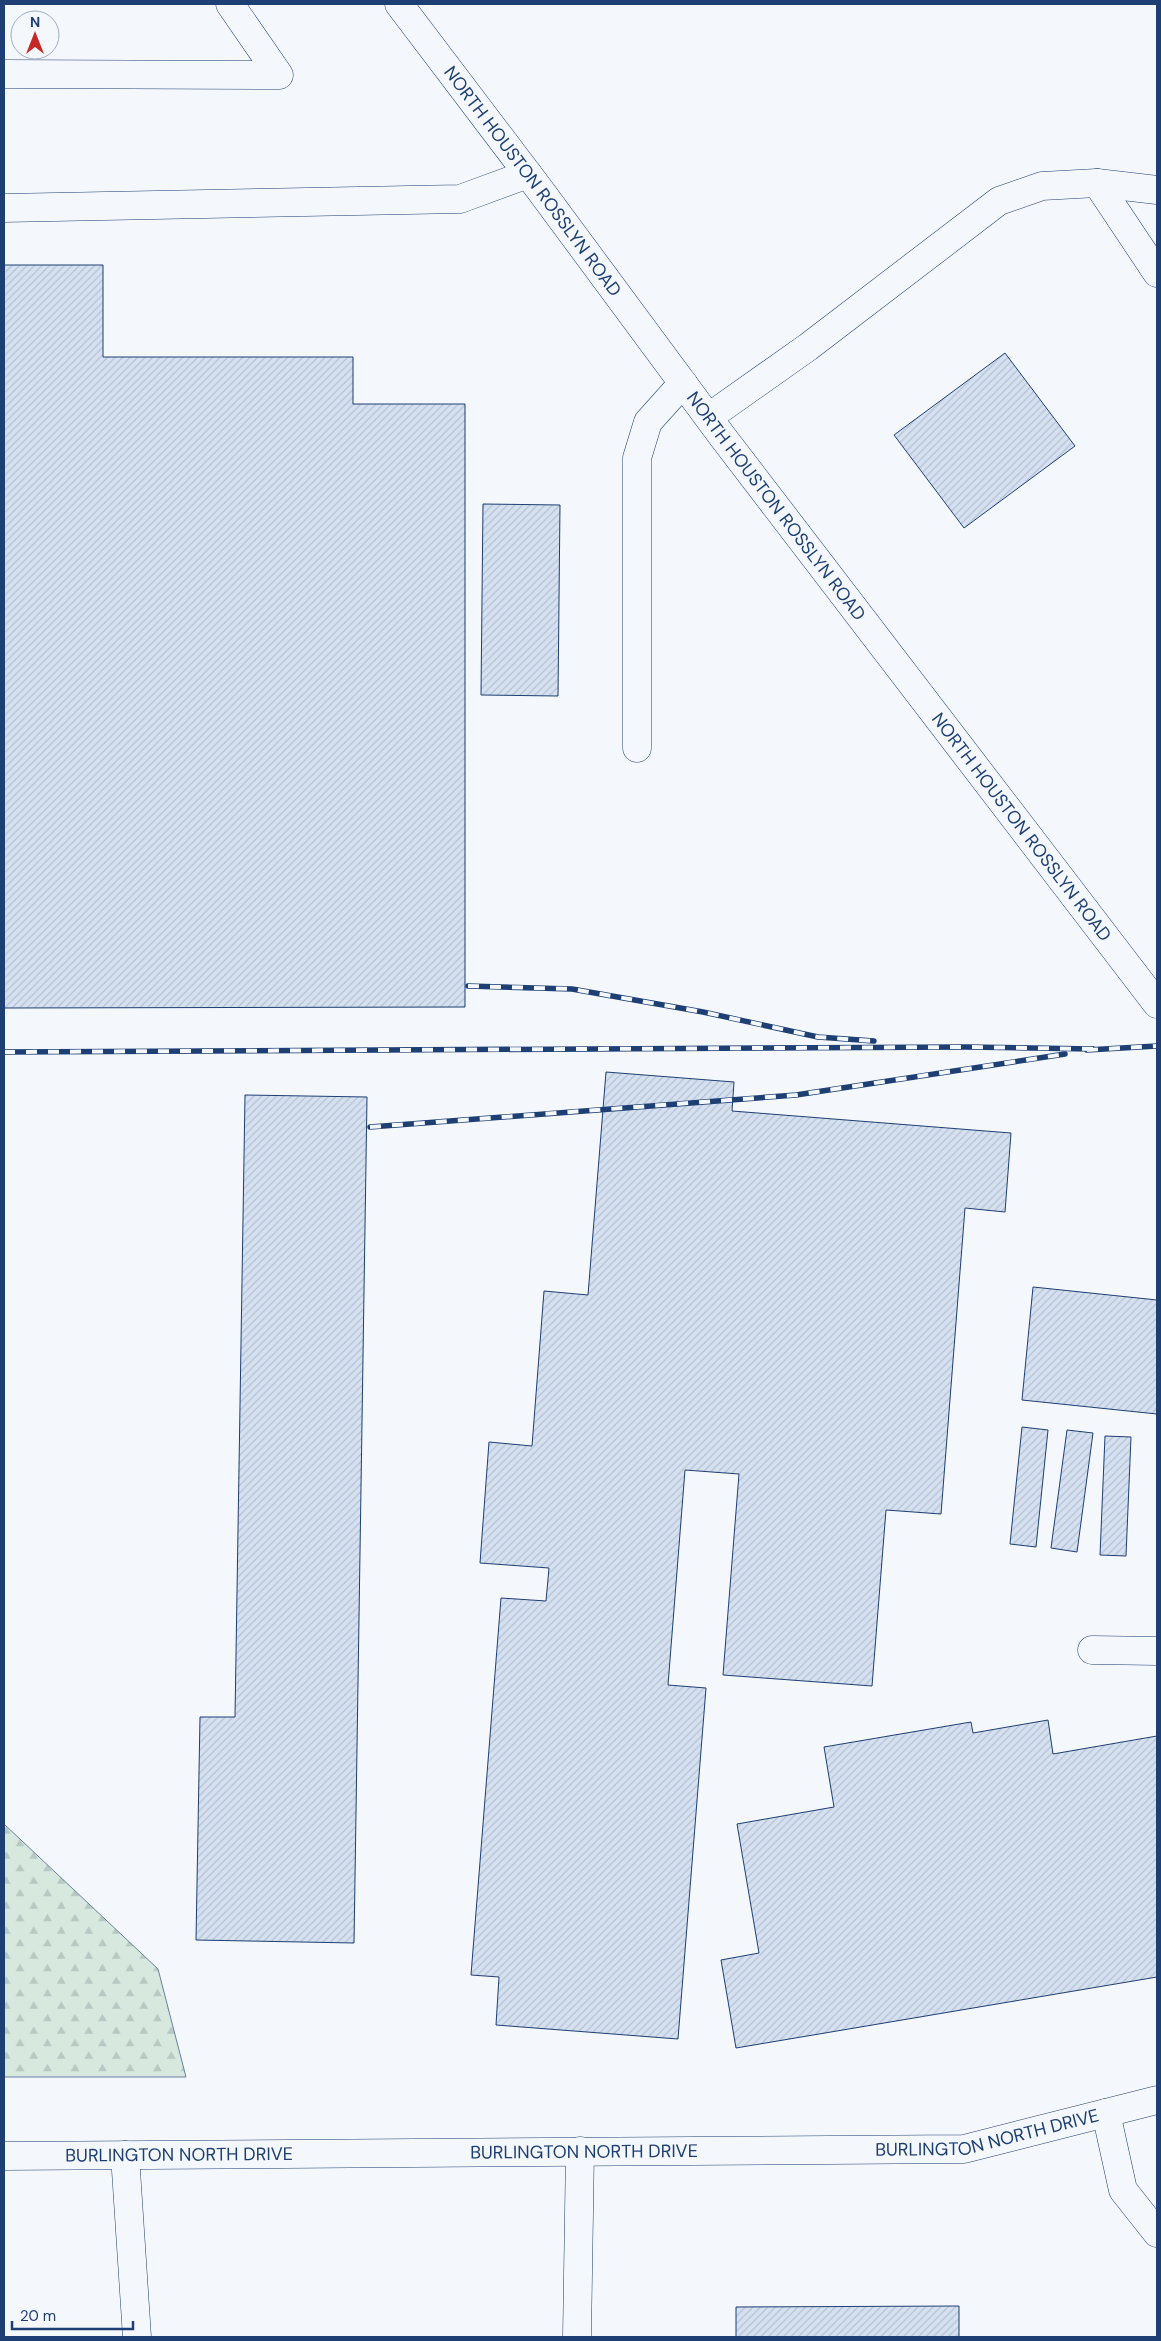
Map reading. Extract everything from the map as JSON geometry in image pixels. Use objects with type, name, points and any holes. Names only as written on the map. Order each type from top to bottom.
[{"type":"street","points":[[4,74],[279,75],[230,4]]},
{"type":"street","name":"NORTH HOUSTON ROSSLYN ROAD","points":[[399,4],[683,383],[1157,1004]]},
{"type":"street","points":[[4,208],[460,199],[528,174]]},
{"type":"street","points":[[1097,183],[1157,273]]},
{"type":"street","points":[[709,417],[808,347],[999,201],[1042,186],[1097,183],[1157,190]]},
{"type":"street","points":[[637,748],[637,458],[648,422],[683,383]]},
{"type":"street","points":[[1092,1650],[1157,1652]]},
{"type":"street","name":"BURLINGTON NORTH DRIVE","points":[[4,2156],[964,2149],[1157,2100]]},
{"type":"street","points":[[1106,2113],[1123,2190],[1157,2233]]},
{"type":"street","points":[[576,2337],[580,2151]]},
{"type":"street","points":[[125,2155],[137,2337]]},
{"type":"green space","points":[[4,1824],[158,1969],[186,2077],[4,2077]]},
{"type":"building","points":[[4,265],[103,265],[103,357],[353,357],[353,404],[465,404],[465,1007],[4,1008]]},
{"type":"building","points":[[1005,353],[1075,446],[964,528],[894,435]]},
{"type":"building","points":[[483,504],[560,505],[558,696],[481,695]]},
{"type":"building","points":[[606,1072],[734,1082],[732,1111],[1011,1133],[1005,1212],[965,1208],[941,1514],[886,1510],[872,1686],[723,1675],[739,1474],[685,1470],[668,1685],[706,1688],[678,2039],[496,2025],[499,1977],[471,1975],[501,1598],[546,1601],[549,1568],[480,1563],[489,1442],[532,1446],[544,1291],[588,1295]]},
{"type":"building","points":[[245,1095],[367,1097],[354,1943],[196,1940],[200,1717],[235,1717]]},
{"type":"building","points":[[1033,1287],[1157,1300],[1157,1414],[1022,1400]]},
{"type":"building","points":[[1022,1427],[1048,1430],[1036,1547],[1010,1544]]},
{"type":"building","points":[[1067,1430],[1093,1433],[1077,1552],[1051,1548]]},
{"type":"building","points":[[1105,1436],[1131,1437],[1126,1556],[1100,1555]]},
{"type":"building","points":[[1048,1720],[1053,1754],[1157,1736],[1157,1977],[736,2048],[721,1960],[759,1953],[737,1824],[834,1807],[824,1747],[971,1722],[973,1733]]},
{"type":"building","points":[[959,2306],[959,2337],[736,2337],[736,2307]]},
{"type":"railway","points":[[468,986],[572,989],[703,1012],[818,1037],[874,1041]]},
{"type":"railway","points":[[1087,1050],[1157,1046]]},
{"type":"railway","points":[[4,1052],[966,1047],[1093,1049]]},
{"type":"railway","points":[[370,1127],[796,1095],[1065,1054]]}]
